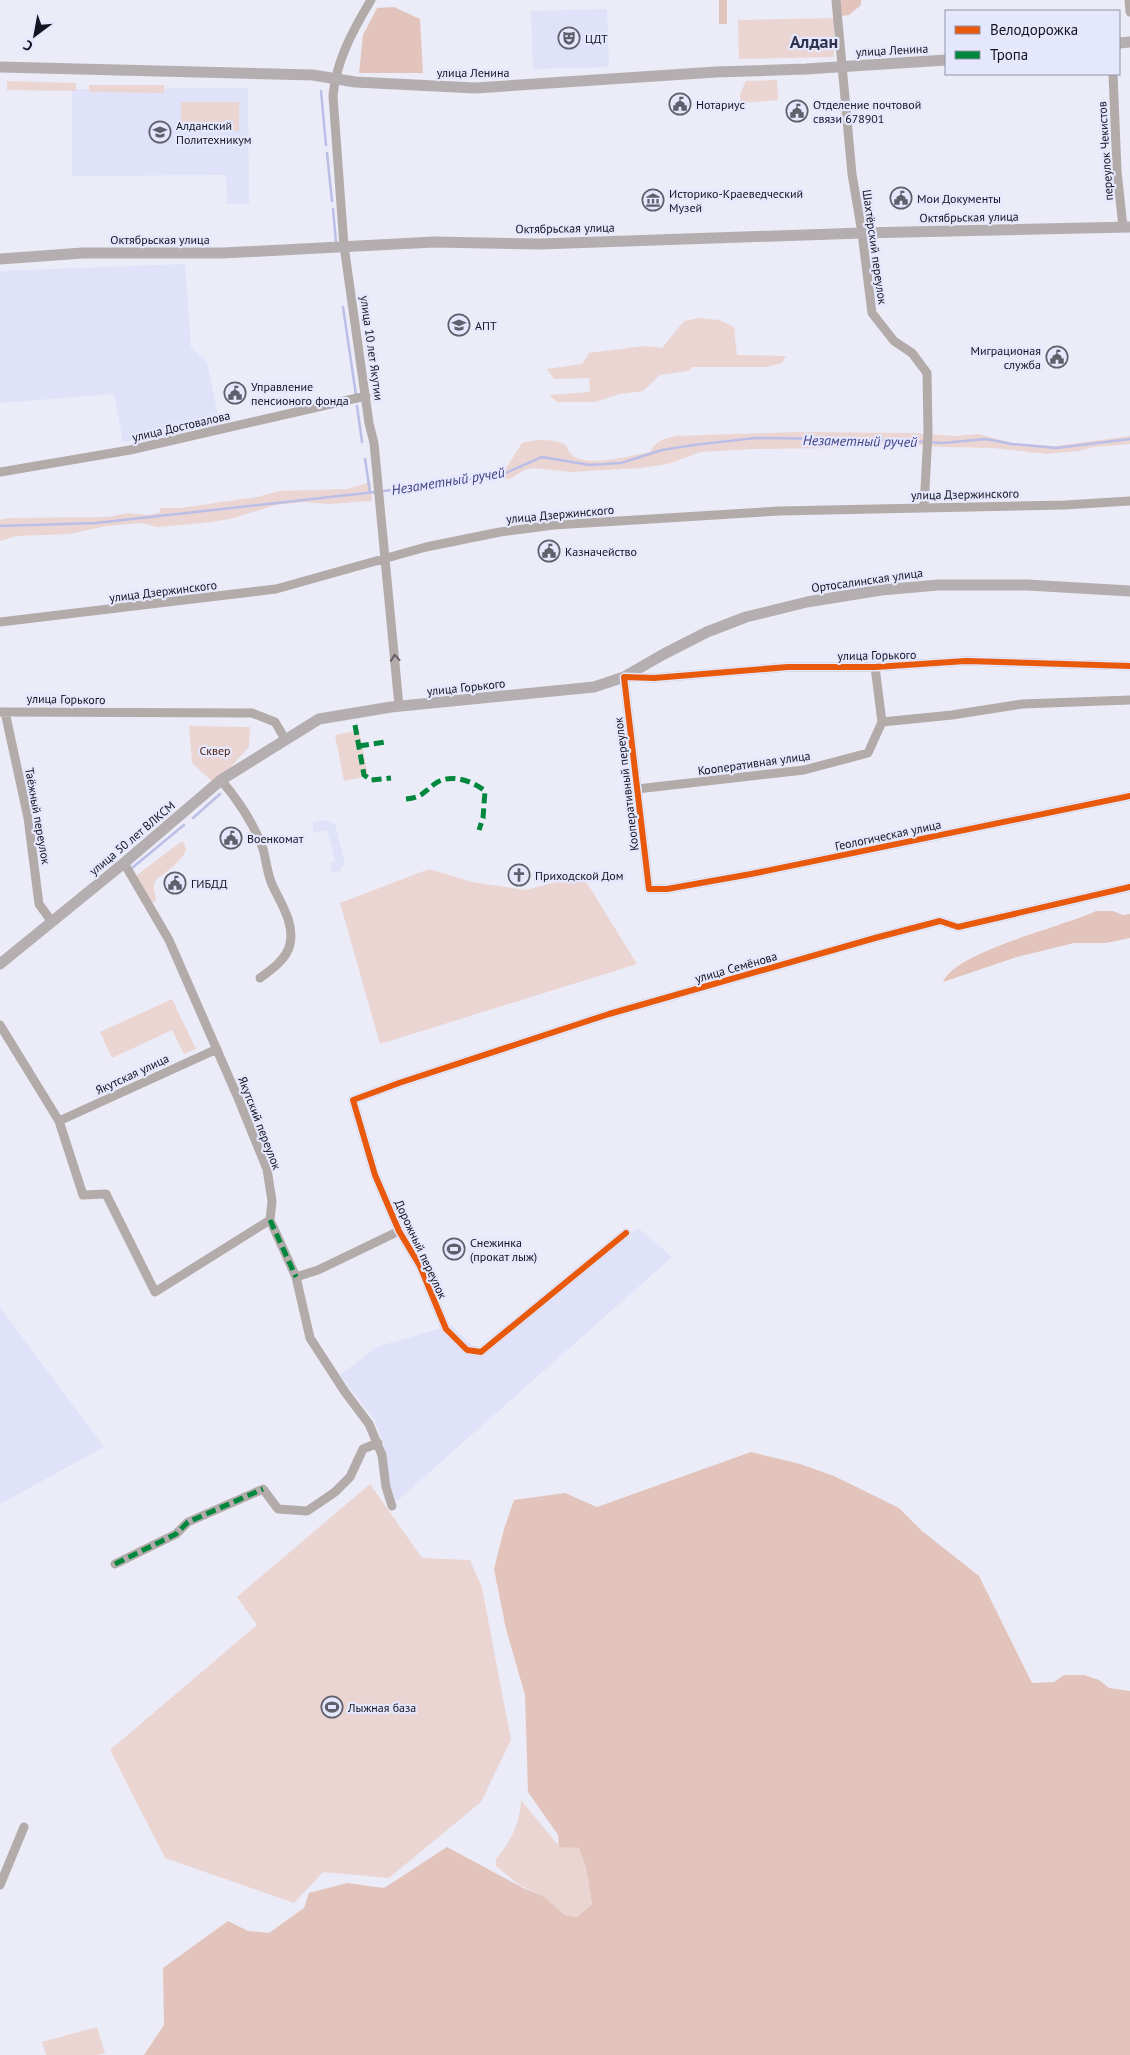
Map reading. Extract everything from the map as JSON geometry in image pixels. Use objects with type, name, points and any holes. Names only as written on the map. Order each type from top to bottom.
[{"type":"main road","name":"улица Ленина","points":[[0,67],[313,75],[355,82],[474,88],[716,72],[945,60]]},
{"type":"main road","name":"Октябрьская улица","points":[[0,259],[83,254],[223,253],[434,242],[540,244],[862,233],[1127,227]]},
{"type":"main road","name":"Ортосалинская улица","points":[[624,677],[707,632],[746,617],[816,600],[881,590],[938,585],[1015,585],[1130,591]]},
{"type":"main road","name":"улица Горького","points":[[285,739],[319,720],[399,706],[594,687],[624,677]]},
{"type":"main road","name":"улица 50 лет ВЛКСМ","points":[[0,964],[124,863],[221,780],[285,739]]},
{"type":"street","name":"улица 10 лет Якутии","points":[[371,0],[344,52],[335,79],[334,106],[344,246],[369,423],[374,443],[399,706]]},
{"type":"street","name":"Шахтёрский переулок","points":[[836,0],[852,174],[872,313],[894,341],[912,353],[927,373],[928,433],[924,507]]},
{"type":"street","points":[[1129,0],[1130,12]]},
{"type":"street","name":"переулок Чекистов","points":[[1113,75],[1117,171],[1127,227]]},
{"type":"street","name":"улица Достовалова","points":[[0,472],[130,450],[366,396]]},
{"type":"street","name":"улица Дзержинского","points":[[0,622],[276,589],[426,548],[500,532],[554,525],[778,511],[1065,505],[1130,501]]},
{"type":"street","name":"улица Горького","points":[[624,677],[654,678],[788,667],[875,667],[966,661],[1130,666]]},
{"type":"street","points":[[875,667],[882,722],[952,715],[1022,704],[1130,700]]},
{"type":"street","name":"Кооперативный переулок","points":[[624,677],[649,889]]},
{"type":"street","name":"улица Горького","points":[[2,712],[252,713],[274,722],[285,739]]},
{"type":"street","name":"Таёжный переулок","points":[[2,712],[28,818],[39,904],[52,922]]},
{"type":"street","name":"Кооперативная улица","points":[[637,790],[804,770],[868,753],[882,722]]},
{"type":"street","points":[[221,780],[245,813],[262,847],[271,881],[289,920],[290,944],[274,968],[260,978]]},
{"type":"street","name":"Геологическая улица","points":[[649,889],[667,888],[751,874],[1130,796]]},
{"type":"street","name":"Якутский переулок","points":[[124,863],[168,940],[217,1049],[267,1169],[272,1201],[270,1220],[296,1277],[310,1338],[345,1392],[369,1424],[382,1455],[386,1487],[392,1506]]},
{"type":"street","name":"улица Семёнова","points":[[353,1100],[609,1014],[875,938],[940,921],[958,927],[1130,887]]},
{"type":"street","points":[[0,1025],[59,1121],[82,1195],[106,1194],[155,1292],[270,1220]]},
{"type":"street","name":"Якутская улица","points":[[59,1121],[217,1049]]},
{"type":"street","name":"Дорожный переулок","points":[[353,1100],[375,1175],[399,1231],[420,1266],[446,1329],[466,1350],[481,1352],[626,1233]]},
{"type":"street","name":"Дорожный переулок","points":[[296,1277],[318,1270],[399,1231]]},
{"type":"street","points":[[115,1564],[176,1534],[188,1522],[262,1489],[278,1509],[307,1511],[335,1492],[350,1477],[363,1449],[378,1443]]},
{"type":"street","points":[[0,1885],[24,1827]]},
{"type":"shaded area","points":[[719,0],[727,0],[727,24],[719,24]]},
{"type":"shaded area","points":[[840,0],[861,0],[861,5],[849,15],[840,16]]},
{"type":"shaded area","points":[[394,7],[420,19],[423,73],[359,73],[363,35],[377,8]]},
{"type":"shaded area","points":[[607,9],[609,67],[533,69],[531,11]]},
{"type":"shaded area","name":"Алданский Политехникум","points":[[248,88],[249,204],[227,204],[226,175],[72,176],[72,89]]},
{"type":"shaded area","points":[[185,264],[191,347],[207,362],[220,425],[123,442],[114,394],[0,403],[0,271]]},
{"type":"shaded area","points":[[324,820],[335,824],[345,864],[341,867],[340,871],[332,873],[330,863],[335,861],[327,830],[314,833],[312,823]]},
{"type":"shaded area","points":[[1096,911],[1113,911],[1123,915],[1130,914],[1130,938],[1106,943],[1074,943],[1017,957],[943,982],[952,971],[988,950]]},
{"type":"shaded area","points":[[638,1228],[672,1257],[397,1501],[390,1489],[385,1447],[374,1419],[340,1375],[377,1347],[451,1325],[482,1355]]},
{"type":"shaded area","points":[[0,1307],[104,1447],[0,1504]]},
{"type":"shaded area","points":[[751,1452],[800,1464],[834,1476],[899,1508],[922,1531],[979,1576],[1032,1683],[1054,1682],[1064,1675],[1084,1675],[1099,1680],[1109,1688],[1130,1691],[1130,2055],[144,2055],[164,2025],[163,1968],[228,1921],[248,1931],[269,1933],[304,1908],[309,1893],[347,1883],[384,1888],[447,1847],[523,1888],[543,1896],[565,1915],[577,1917],[592,1904],[586,1868],[579,1848],[559,1847],[558,1835],[528,1792],[525,1695],[506,1629],[494,1569],[504,1529],[514,1500],[565,1493],[597,1507]]},
{"type":"green space","points":[[834,18],[834,57],[739,59],[738,20]]},
{"type":"green space","points":[[777,80],[778,100],[741,103],[740,94],[746,81]]},
{"type":"green space","points":[[7,81],[76,83],[76,91],[7,90]]},
{"type":"green space","points":[[89,85],[164,85],[164,93],[89,92]]},
{"type":"green space","points":[[181,102],[239,102],[239,131],[181,131]]},
{"type":"green space","points":[[699,318],[719,320],[734,327],[737,355],[786,356],[782,363],[766,367],[693,367],[688,371],[660,375],[643,391],[620,394],[595,402],[557,402],[549,395],[590,392],[589,378],[554,379],[547,369],[582,364],[589,353],[645,346],[662,348],[684,321]]},
{"type":"green space","points":[[796,432],[913,433],[955,436],[978,434],[1012,443],[1055,446],[1130,436],[1130,444],[1046,454],[993,448],[940,447],[901,443],[836,448],[752,449],[701,452],[668,464],[641,468],[571,472],[533,468],[524,470],[510,479],[499,479],[522,443],[533,441],[549,440],[565,444],[571,454],[578,458],[598,461],[650,452],[658,442],[676,436]]},
{"type":"green space","points":[[371,482],[372,501],[329,504],[304,502],[276,505],[230,519],[203,523],[157,527],[142,523],[106,526],[70,534],[16,536],[0,541],[0,520],[8,518],[108,517],[127,513],[147,515],[159,513],[161,508],[180,508],[257,497],[279,491],[347,489]]},
{"type":"green space","name":"Сквер","points":[[189,726],[250,727],[249,747],[215,784],[192,763]]},
{"type":"green space","points":[[359,730],[368,776],[344,781],[335,735]]},
{"type":"green space","points":[[184,842],[186,850],[183,856],[155,881],[156,900],[150,905],[136,876],[179,843]]},
{"type":"green space","points":[[429,869],[472,882],[526,890],[582,875],[637,964],[380,1044],[340,903]]},
{"type":"green space","points":[[172,999],[196,1049],[184,1054],[172,1030],[112,1058],[100,1032]]},
{"type":"green space","name":"Лыжная база","points":[[370,1484],[422,1558],[470,1560],[482,1588],[511,1740],[481,1802],[389,1878],[323,1872],[294,1903],[165,1858],[110,1750],[257,1625],[237,1597]]},
{"type":"green space","points":[[521,1800],[559,1846],[579,1848],[586,1868],[592,1904],[577,1917],[565,1915],[543,1896],[519,1885],[496,1866],[496,1859],[506,1846],[517,1824]]},
{"type":"green space","points":[[97,2027],[105,2053],[96,2055],[46,2055],[42,2042]]},
{"type":"waterway","points":[[321,91],[326,145]]},
{"type":"waterway","points":[[327,153],[332,201]]},
{"type":"waterway","points":[[333,209],[336,243]]},
{"type":"waterway","points":[[343,307],[356,395]]},
{"type":"waterway","points":[[357,406],[362,442]]},
{"type":"waterway","name":"Незаметный ручей","points":[[0,526],[96,523],[384,491],[501,475],[542,457],[590,465],[621,463],[662,450],[755,438],[893,440],[942,443],[986,439],[1012,444],[1056,448],[1130,439]]},
{"type":"waterway","points":[[365,459],[370,492]]},
{"type":"waterway","points":[[193,818],[220,794]]},
{"type":"waterway","points":[[132,868],[184,825]]},
{"type":"marked path","points":[[355,725],[364,775],[371,780],[391,778]]},
{"type":"marked path","points":[[359,746],[385,742]]},
{"type":"marked path","points":[[406,799],[420,795],[442,780],[455,778],[468,781],[485,791],[483,818],[479,830]]},
{"type":"marked path","points":[[270,1220],[296,1277]]},
{"type":"marked path","points":[[115,1564],[176,1534],[188,1522],[263,1489]]},
{"type":"cycle path","points":[[1130,666],[966,661],[875,667],[788,667],[654,678],[624,677],[649,889],[667,889],[751,874],[1130,796]]},
{"type":"cycle path","points":[[626,1233],[481,1352],[467,1350],[446,1329],[420,1266],[399,1231],[375,1175],[353,1100],[609,1014],[875,938],[940,921],[958,927],[1130,887]]},
{"type":"place","name":"ЦДТ","points":[[569,38]]},
{"type":"place","name":"Нотариус","points":[[680,104]]},
{"type":"place","name":"Отделение почтовой связи 678901","points":[[797,111]]},
{"type":"place","name":"Алданский Политехникум","points":[[160,132]]},
{"type":"place","name":"Мои Документы","points":[[901,198]]},
{"type":"place","name":"Историко-Краеведческий Музей","points":[[653,200]]},
{"type":"place","name":"АПТ","points":[[459,325]]},
{"type":"place","name":"Миграционая служба","points":[[1057,357]]},
{"type":"place","name":"Управление пенсионого фонда","points":[[235,393]]},
{"type":"place","name":"Казначейство","points":[[549,551]]},
{"type":"place","name":"Военкомат","points":[[231,838]]},
{"type":"place","name":"Приходской Дом","points":[[519,875]]},
{"type":"place","name":"ГИБДД","points":[[175,883]]},
{"type":"place","name":"Снежинка (прокат лыж)","points":[[454,1249]]},
{"type":"place","name":"Лыжная база","points":[[332,1707]]},
{"type":"district","name":"Алдан","points":[[814,41]]}]
